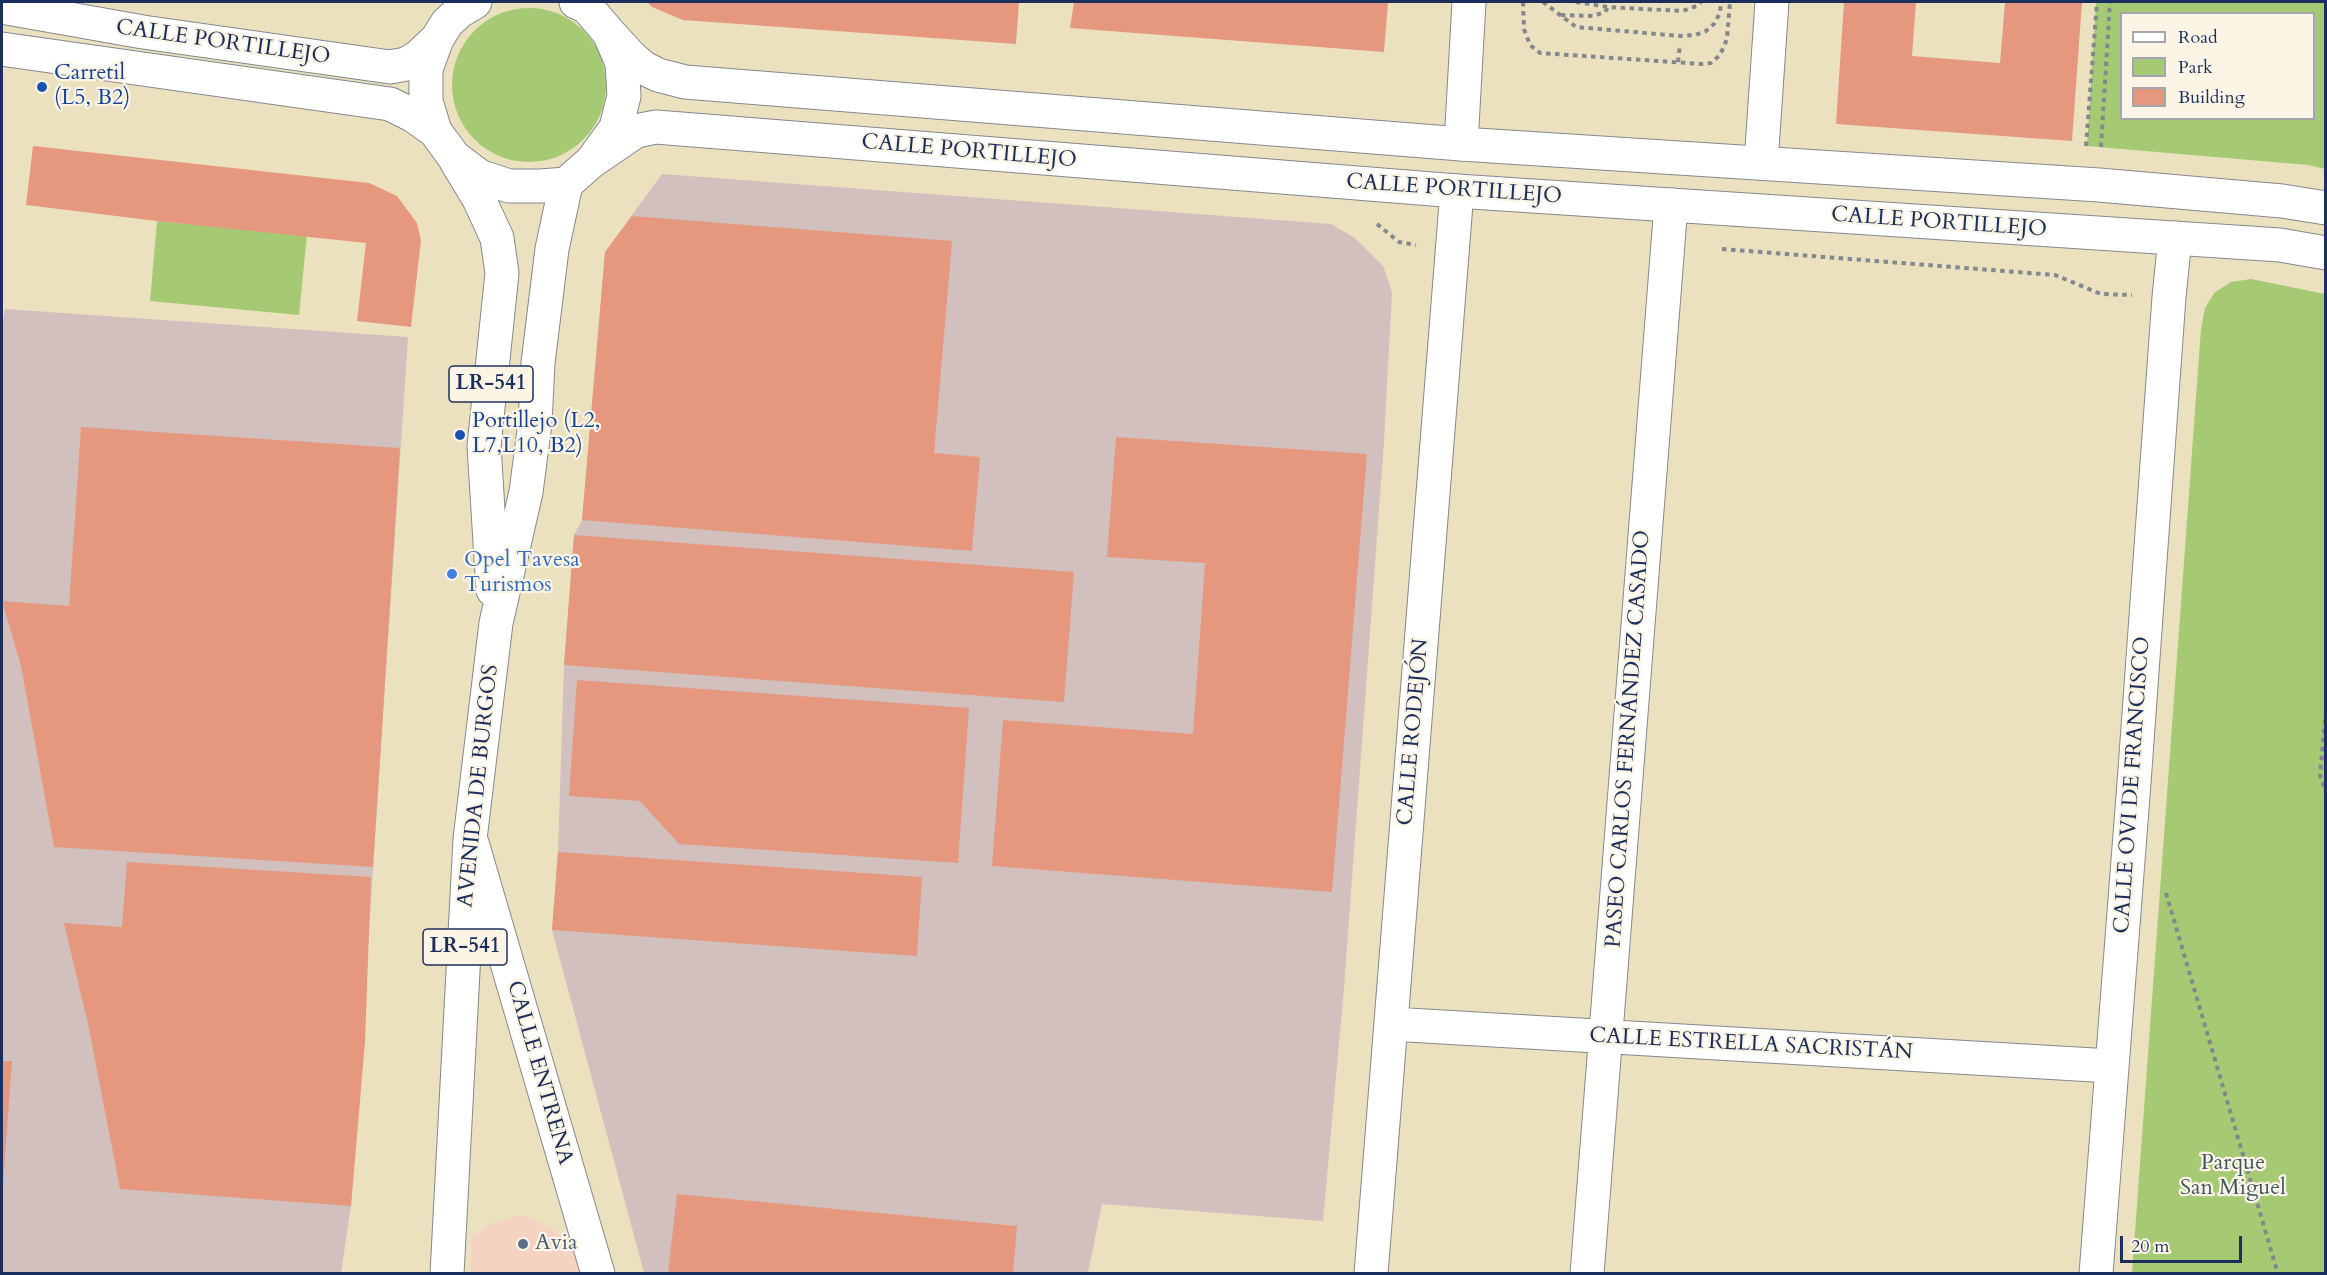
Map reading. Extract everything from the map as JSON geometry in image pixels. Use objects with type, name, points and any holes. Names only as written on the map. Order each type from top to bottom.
[{"type":"main road","points":[[1461,144],[1469,2]]},
{"type":"main road","points":[[1761,163],[1772,2]]},
{"type":"main road","name":"CALLE PORTILLEJO","points":[[582,3],[644,68],[658,75],[685,82],[1461,144],[2099,185],[2282,201],[2325,208]]},
{"type":"main road","name":"LR-541","points":[[468,5],[447,23],[437,39],[426,69],[426,101],[435,131],[454,157],[479,176],[509,186],[566,184]]},
{"type":"main road","name":"CALLE PORTILLEJO","points":[[2,8],[143,32],[390,67],[406,64],[418,57],[437,39]]},
{"type":"main road","points":[[566,184],[591,161],[616,128],[624,96],[622,63],[609,33]]},
{"type":"main road","name":"CALLE PORTILLEJO","points":[[2,50],[390,104],[414,116],[435,131]]},
{"type":"main road","name":"CALLE PORTILLEJO","points":[[591,161],[636,131],[656,127],[1457,191],[2280,245],[2325,253]]},
{"type":"main road","name":"AVENIDA DE BURGOS","points":[[454,157],[479,199],[497,238],[502,273],[484,446],[496,622]]},
{"type":"main road","name":"AVENIDA DE BURGOS","points":[[447,1274],[470,839],[496,622],[526,492],[535,423],[538,363],[550,258],[566,184]]},
{"type":"main road","name":"CALLE RODEJÓN","points":[[1371,1274],[1457,191]]},
{"type":"main road","name":"PASEO CARLOS FERNÁNDEZ CASADO","points":[[1587,1274],[1671,205]]},
{"type":"main road","name":"CALLE OVI DE FRANCISCO","points":[[2096,1274],[2175,238]]},
{"type":"main road","name":"CALLE ENTRENA","points":[[470,839],[598,1274]]},
{"type":"main road","name":"CALLE ESTRELLA SACRISTÁN","points":[[1390,1024],[2111,1066]]},
{"type":"path","points":[[1523,2],[1524,29],[1530,45],[1540,53],[1711,63],[1719,56],[1727,38],[1730,2]]},
{"type":"path","points":[[1543,2],[1569,22],[1582,28],[1680,36],[1695,35],[1706,31],[1714,24],[1721,2]]},
{"type":"path","points":[[1576,2],[1608,7],[1682,11],[1697,6],[1701,2]]},
{"type":"path","points":[[2061,183],[2064,146],[2087,146],[2097,2]]},
{"type":"path","points":[[2099,185],[2109,2]]},
{"type":"path","points":[[1560,15],[1593,16],[1605,12],[1608,7]]},
{"type":"path","points":[[1678,62],[1680,44]]},
{"type":"path","points":[[2055,275],[2057,230]]},
{"type":"path","points":[[2325,711],[2320,775],[2325,793]]},
{"type":"path","points":[[2163,883],[2278,1274]]},
{"type":"shaded area","points":[[662,174],[1331,224],[1355,238],[1383,266],[1392,292],[1384,442],[1344,988],[1323,1221],[1102,1204],[1088,1273],[644,1273],[552,930],[558,852],[564,665],[574,535],[582,520],[605,252]]},
{"type":"shaded area","points":[[5,309],[408,337],[351,1206],[341,1273],[2,1274],[2,323]]},
{"type":"shaded area","name":"Avia","points":[[521,1215],[538,1221],[583,1250],[588,1274],[470,1274],[472,1236],[490,1224]]},
{"type":"green space","points":[[2096,2],[2325,2],[2325,169],[2308,165],[2087,146]]},
{"type":"green space","points":[[529,8],[558,14],[572,21],[583,31],[593,42],[600,56],[606,85],[600,114],[593,128],[583,139],[572,149],[558,156],[529,162],[500,156],[486,149],[475,139],[465,128],[458,114],[452,85],[458,56],[465,42],[475,31],[486,21],[500,14]]},
{"type":"green space","points":[[157,221],[307,235],[299,315],[150,301]]},
{"type":"green space","name":"Parque San Miguel","points":[[2251,279],[2325,294],[2325,1273],[2132,1273],[2201,329],[2205,308],[2214,293],[2231,282]]},
{"type":"building","points":[[647,2],[1019,2],[1016,44],[683,20],[652,7]]},
{"type":"building","points":[[1074,2],[1388,2],[1384,52],[1070,28]]},
{"type":"building","points":[[1844,2],[1916,2],[1912,56],[2000,63],[2005,2],[2082,2],[2072,141],[1836,124]]},
{"type":"building","points":[[33,146],[369,183],[397,196],[417,223],[421,240],[411,327],[357,321],[366,243],[26,205]]},
{"type":"building","points":[[632,216],[952,241],[934,453],[980,457],[972,551],[582,520],[605,252]]},
{"type":"building","points":[[81,427],[400,448],[373,867],[54,847],[21,666],[2,601],[69,606]]},
{"type":"building","points":[[1116,437],[1367,454],[1332,892],[992,866],[1003,720],[1193,734],[1205,563],[1107,557]]},
{"type":"building","points":[[574,535],[1074,572],[1064,702],[564,665]]},
{"type":"building","points":[[577,680],[969,708],[958,863],[679,844],[640,801],[569,796]]},
{"type":"building","points":[[558,852],[922,877],[917,956],[552,930]]},
{"type":"building","points":[[127,862],[371,877],[365,1042],[351,1206],[120,1189],[88,1024],[64,923],[122,927]]},
{"type":"building","points":[[2,1061],[12,1061],[3,1185],[2,1185]]},
{"type":"building","points":[[677,1194],[1017,1226],[1013,1274],[668,1274]]},
{"type":"place","name":"Carretil (L5, B2)","points":[[42,87]]},
{"type":"place","name":"Portillejo (L2, L7,L10, B2)","points":[[460,435]]},
{"type":"place","name":"Opel Tavesa Turismos","points":[[452,574]]},
{"type":"place","name":"Avia","points":[[523,1244]]}]
